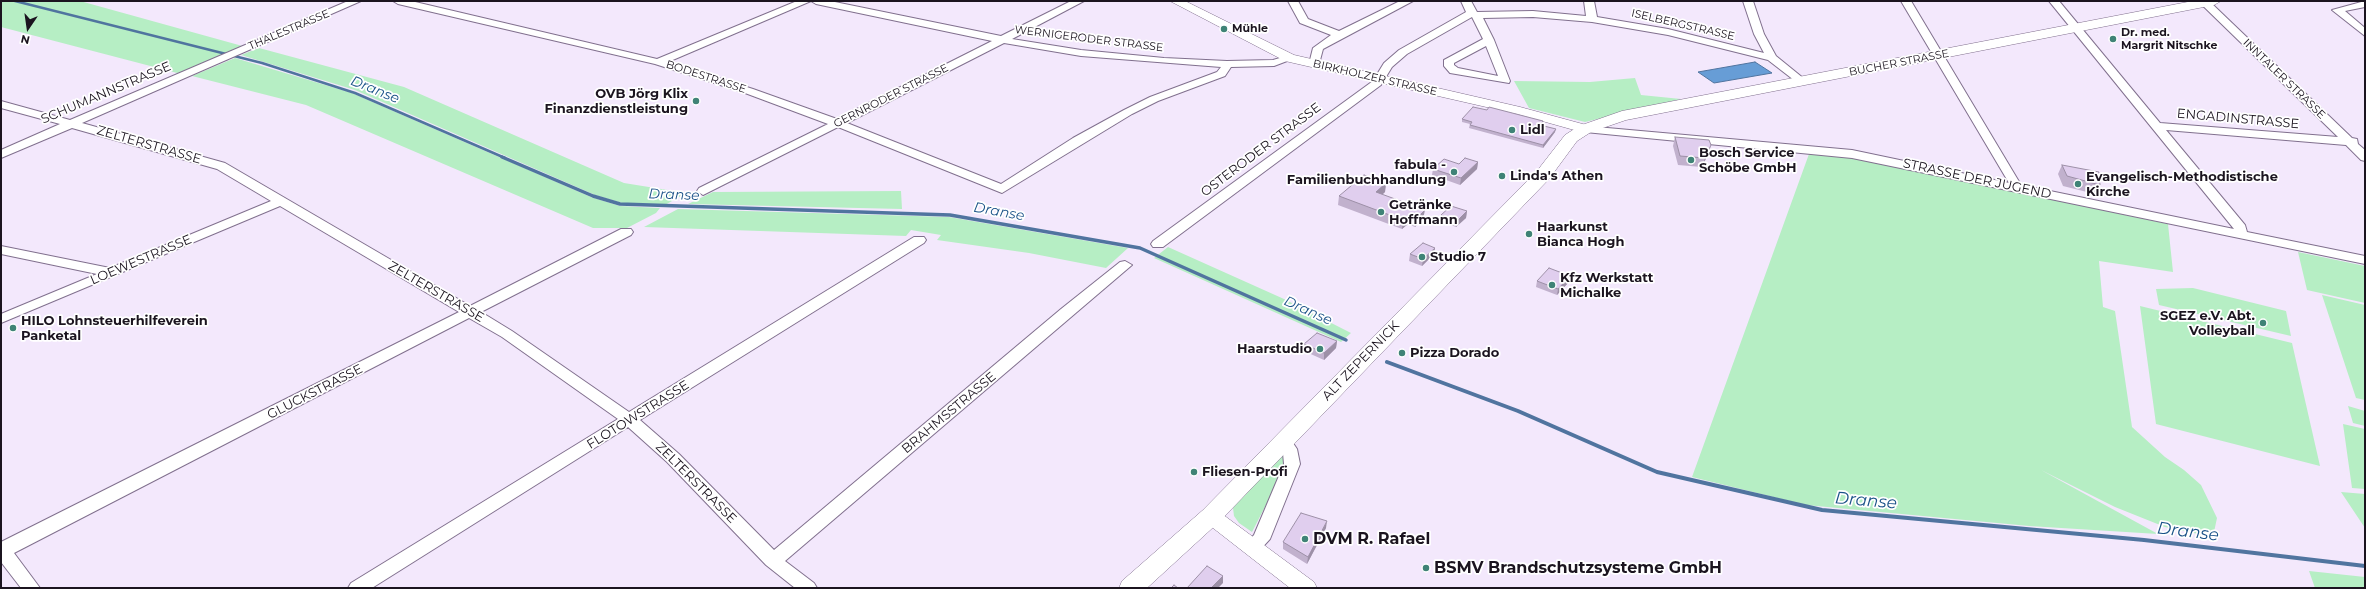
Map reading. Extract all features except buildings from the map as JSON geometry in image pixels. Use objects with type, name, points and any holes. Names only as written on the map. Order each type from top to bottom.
[{"type":"main road","name":"BUCHER STRASSE","points":[[1585,129],[1622,116],[1803,82],[2207,2]]},
{"type":"main road","name":"ALT ZEPERNICK","points":[[1130,588],[1211,516],[1543,175],[1571,138],[1585,129]]},
{"type":"street","name":"THALESTRASSE","points":[[223,58],[356,1]]},
{"type":"street","name":"BODESTRASSE","points":[[398,1],[658,62],[749,91],[837,123],[1002,189],[1077,141],[1128,112],[1154,99],[1221,74],[1225,70],[1227,64]]},
{"type":"street","points":[[658,62],[806,1]]},
{"type":"street","name":"WERNIGERODER STRASSE","points":[[816,1],[1001,39],[1112,56],[1227,64],[1274,63],[1290,58]]},
{"type":"street","name":"GERNRODER STRASSE","points":[[703,191],[1001,39],[1079,1]]},
{"type":"street","name":"BIRKHOLZER STRASSE","points":[[1176,1],[1290,58],[1520,111],[1585,129]]},
{"type":"street","points":[[1293,1],[1304,20],[1339,35]]},
{"type":"street","points":[[1314,64],[1318,48],[1339,35],[1408,1]]},
{"type":"street","points":[[1466,1],[1489,40],[1505,81],[1454,71],[1449,66],[1448,62],[1489,40]]},
{"type":"street","points":[[1589,1],[1592,19]]},
{"type":"street","points":[[1748,1],[1759,34],[1772,58]]},
{"type":"street","points":[[1906,1],[2015,182],[2015,187]]},
{"type":"street","points":[[2054,1],[2240,228],[2242,234]]},
{"type":"street","name":"INNTALER STRASSE","points":[[2207,2],[2365,157]]},
{"type":"street","points":[[2365,4],[2337,10],[2365,33]]},
{"type":"street","name":"ISELBERGSTRASSE","points":[[1474,14],[1533,14],[1592,19],[1668,32],[1772,58],[1803,82]]},
{"type":"street","name":"OSTERODER STRASSE","points":[[1158,244],[1380,79],[1388,65],[1403,52],[1474,14]]},
{"type":"street","name":"SCHUMANNSTRASSE","points":[[1,154],[223,58]]},
{"type":"street","name":"ZELTERSTRASSE","points":[[1,104],[221,166],[512,337],[630,420],[673,458],[772,560],[808,588]]},
{"type":"street","name":"ENGADINSTRASSE","points":[[2156,126],[2365,144]]},
{"type":"street","name":"STRASSE DER JUGEND","points":[[1585,129],[1852,154],[2365,260]]},
{"type":"street","name":"LOEWESTRASSE","points":[[1,319],[282,201]]},
{"type":"street","name":"GLUCKSTRASSE","points":[[2,551],[626,232]]},
{"type":"street","name":"FLOTOWSTRASSE","points":[[357,588],[918,240]]},
{"type":"street","points":[[1,250],[113,272]]},
{"type":"street","name":"BRAHMSSTRASSE","points":[[772,560],[785,552],[1066,312],[1125,265]]},
{"type":"street","points":[[1253,546],[1261,539],[1292,464],[1291,453],[1283,441]]},
{"type":"street","points":[[1211,516],[1253,546],[1306,588]]},
{"type":"street","points":[[2,551],[31,588]]},
{"type":"green space","points":[[1,1],[80,1],[246,47],[181,74],[1,27]]},
{"type":"green space","points":[[259,48],[404,87],[624,183],[686,193],[665,205],[622,203],[595,195],[355,90],[241,55]]},
{"type":"green space","points":[[235,58],[352,93],[591,197],[620,206],[660,208],[656,213],[627,228],[593,228],[306,105],[192,76]]},
{"type":"green space","points":[[1635,78],[1641,95],[1681,99],[1585,122],[1529,108],[1514,81],[1590,82]]},
{"type":"green space","points":[[1809,154],[1857,158],[2168,224],[2173,272],[2099,261],[2103,307],[2115,311],[2132,427],[2165,457],[2184,470],[2201,485],[2217,518],[2214,532],[2208,536],[2165,527],[2115,507],[2041,470],[2158,534],[2029,526],[1806,505],[1692,477]]},
{"type":"green space","points":[[901,191],[902,209],[688,204],[713,192]]},
{"type":"green space","points":[[678,209],[949,217],[1128,248],[1106,268],[1029,253],[937,240],[941,235],[911,230],[906,236],[644,227]]},
{"type":"green space","points":[[1168,247],[1284,299],[1351,333],[1341,342],[1154,258]]},
{"type":"green space","points":[[2298,252],[2365,266],[2365,303],[2307,290]]},
{"type":"green space","name":"SGEZ e.V. Abt. Volleyball","points":[[2193,288],[2286,311],[2291,336],[2159,305],[2156,289]]},
{"type":"green space","points":[[2322,295],[2365,305],[2365,400],[2356,398]]},
{"type":"green space","points":[[2140,306],[2292,343],[2320,466],[2156,424]]},
{"type":"green space","points":[[2348,406],[2365,411],[2365,426],[2353,423]]},
{"type":"green space","points":[[2343,424],[2365,429],[2365,489],[2352,488]]},
{"type":"green space","points":[[1281,453],[1286,454],[1285,461],[1269,499],[1252,532],[1239,523],[1234,516],[1233,508]]},
{"type":"green space","points":[[2341,492],[2365,494],[2365,528]]},
{"type":"green space","points":[[2309,571],[2365,577],[2365,588],[2315,588]]},
{"type":"water","points":[[1755,62],[1772,73],[1714,83],[1698,72]]},
{"type":"waterway","name":"Dranse","points":[[15,1],[262,63],[355,93],[505,158]]},
{"type":"waterway","name":"Dranse","points":[[502,157],[593,196],[620,204],[950,215],[1140,248],[1346,340]]},
{"type":"waterway","name":"Dranse","points":[[1387,362],[1518,411],[1657,472],[1822,510],[2144,540],[2365,566]]},
{"type":"place","name":"Mühle","points":[[1224,29]]},
{"type":"place","name":"Dr. med. Margrit Nitschke","points":[[2113,39]]},
{"type":"place","name":"OVB Jörg Klix Finanzdienstleistung","points":[[696,101]]},
{"type":"place","name":"Lidl","points":[[1512,130]]},
{"type":"place","name":"Bosch Service Schöbe GmbH","points":[[1691,160]]},
{"type":"place","name":"fabula - Familienbuchhandlung","points":[[1454,172]]},
{"type":"place","name":"Linda's Athen","points":[[1502,176]]},
{"type":"place","name":"Evangelisch-Methodistische Kirche","points":[[2078,184]]},
{"type":"place","name":"Getränke Hoffmann","points":[[1381,212]]},
{"type":"place","name":"Haarkunst Bianca Hogh","points":[[1529,234]]},
{"type":"place","name":"Studio 7","points":[[1422,257]]},
{"type":"place","name":"Kfz Werkstatt Michalke","points":[[1552,285]]},
{"type":"place","name":"SGEZ e.V. Abt. Volleyball","points":[[2263,323]]},
{"type":"place","name":"HILO Lohnsteuerhilfeverein Panketal","points":[[13,328]]},
{"type":"place","name":"Haarstudio","points":[[1320,349]]},
{"type":"place","name":"Pizza Dorado","points":[[1402,353]]},
{"type":"place","name":"Fliesen-Profi","points":[[1194,472]]},
{"type":"place","name":"DVM R. Rafael","points":[[1305,539]]},
{"type":"place","name":"BSMV Brandschutzsysteme GmbH","points":[[1426,568]]}]
